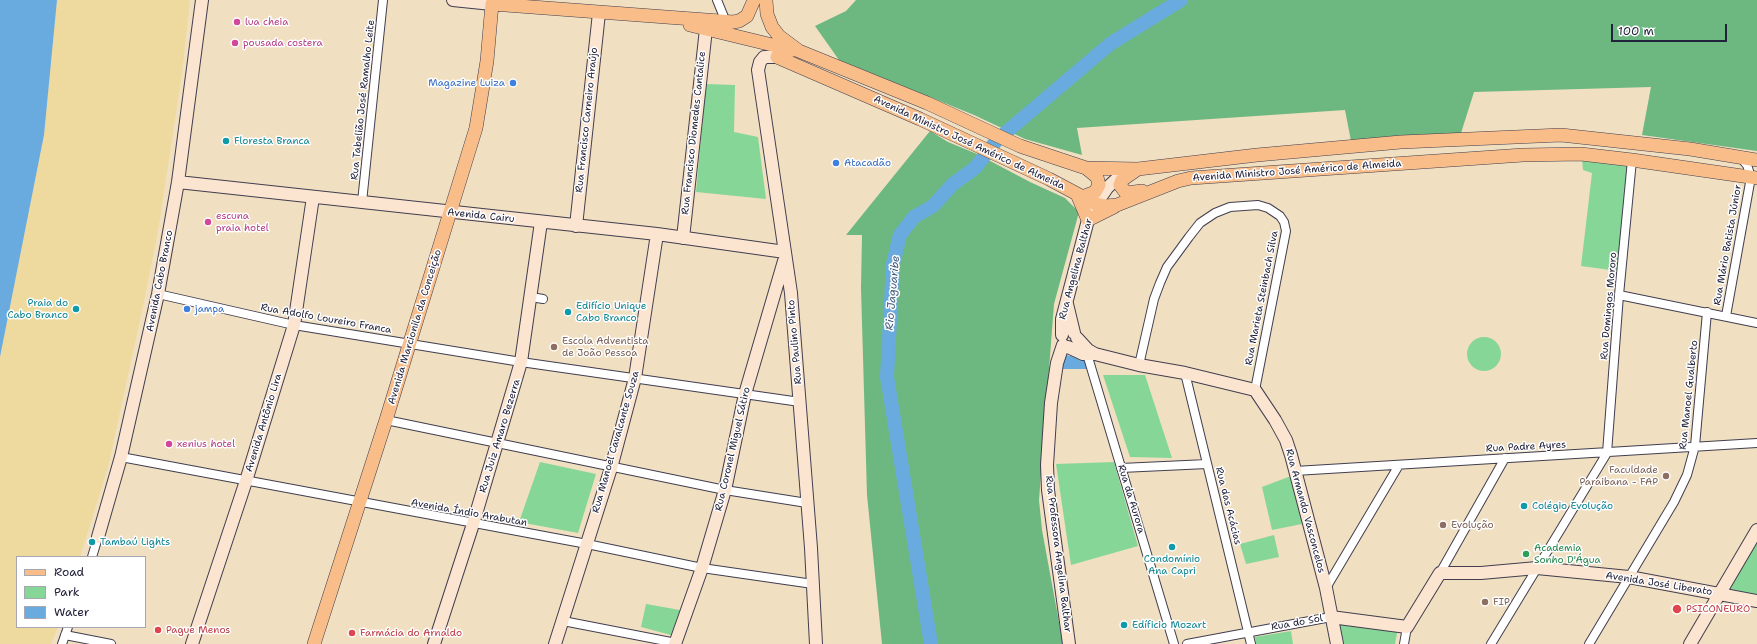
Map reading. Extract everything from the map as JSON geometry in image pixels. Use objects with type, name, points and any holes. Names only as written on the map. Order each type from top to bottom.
[{"type":"main road","points":[[492,2],[599,13],[739,22],[750,13],[754,0]]},
{"type":"main road","name":"Avenida Ministro José Américo de Almeida","points":[[766,0],[767,14],[772,27],[779,36],[799,51],[927,103],[1020,146],[1086,168],[1132,169],[1257,155],[1401,142],[1561,135],[1638,142],[1757,160]]},
{"type":"main road","name":"Avenida Marcionila da Conceição","points":[[314,644],[451,213],[476,128],[487,61],[492,2]]},
{"type":"main road","points":[[651,17],[799,51]]},
{"type":"main road","name":"Avenida Ministro José Américo de Almeida","points":[[777,57],[920,119],[1012,162],[1096,204],[1106,206],[1117,205],[1168,184],[1191,178],[1523,155],[1581,154],[1754,177]]},
{"type":"main road","points":[[1086,168],[1097,177],[1098,187],[1090,195],[1080,196],[1088,220],[1117,205]]},
{"type":"main road","points":[[1132,169],[1120,182],[1121,188],[1126,193],[1133,193],[1168,184]]},
{"type":"street","name":"Avenida Cabo Branco","points":[[92,556],[121,457],[158,294],[178,182],[202,0]]},
{"type":"street","name":"Rua Tabelião José Ramalho Leite","points":[[362,202],[383,0]]},
{"type":"street","points":[[453,0],[492,2]]},
{"type":"street","points":[[717,0],[726,22]]},
{"type":"street","name":"Rua Francisco Carneiro Araújo","points":[[576,226],[599,13]]},
{"type":"street","name":"Rua Francisco Diomedes Cantalice","points":[[683,238],[706,29]]},
{"type":"street","name":"Rua Paulino Pinto","points":[[777,57],[764,57],[760,62],[758,70],[791,293],[813,584],[816,644]]},
{"type":"street","name":"Rua Mário Batista Júnior","points":[[1726,316],[1754,177],[1740,157]]},
{"type":"street","name":"Rua Domingos Mororo","points":[[1607,453],[1619,295],[1632,160]]},
{"type":"street","name":"Rua Angelina Balthar","points":[[1064,342],[1062,319],[1067,304],[1077,257],[1088,220],[1096,204],[1107,188],[1132,169]]},
{"type":"street","name":"Avenida Cairu","points":[[178,182],[451,213],[657,234],[785,252]]},
{"type":"street","name":"Avenida Antônio Lira","points":[[192,644],[246,481],[294,325],[313,197]]},
{"type":"street","name":"Rua Marieta Steinbach Silva","points":[[1139,365],[1149,320],[1160,283],[1167,267],[1200,223],[1215,213],[1230,207],[1258,206],[1268,208],[1280,216],[1284,222],[1286,231],[1255,390]]},
{"type":"street","name":"Rua Juiz Amaro Bezerra","points":[[434,644],[498,444],[522,362],[537,298],[541,222]]},
{"type":"street","name":"Rua Manoel Cavalcante Souza","points":[[555,644],[611,468],[635,378],[657,234]]},
{"type":"street","name":"Rua Coronel Miguel Sátiro","points":[[675,643],[702,568],[724,490],[745,394],[777,285],[785,252]]},
{"type":"street","points":[[777,285],[787,289],[791,293]]},
{"type":"street","name":"Rua Adolfo Loureiro Franca","points":[[158,294],[294,325],[522,362],[800,402]]},
{"type":"street","points":[[1619,295],[1757,323]]},
{"type":"street","points":[[1067,304],[1076,336],[1090,353]]},
{"type":"street","name":"Rua Manoel Gualberto","points":[[1590,644],[1682,487],[1695,446],[1707,312]]},
{"type":"street","points":[[1076,336],[1066,331],[1064,342],[1090,353],[1255,390]]},
{"type":"street","name":"Rua Professora Angelina Balthar","points":[[1064,342],[1057,363],[1051,403],[1047,471],[1048,490],[1069,644]]},
{"type":"street","name":"Rua da Aurora","points":[[1090,353],[1121,468],[1174,644]]},
{"type":"street","name":"Rua das Acácias","points":[[1184,373],[1251,644]]},
{"type":"street","name":"Rua Armando Vasconcelos","points":[[1255,390],[1286,440],[1326,588],[1337,644]]},
{"type":"street","points":[[386,420],[611,468],[724,490],[807,503]]},
{"type":"street","name":"Rua Padre Ayres","points":[[1295,471],[1757,443]]},
{"type":"street","points":[[1491,644],[1607,453]]},
{"type":"street","name":"Avenida Índio Arabutan","points":[[121,457],[473,524],[587,544],[702,568],[813,584]]},
{"type":"street","points":[[1404,644],[1407,627],[1440,573],[1505,458]]},
{"type":"street","points":[[1121,468],[1207,464]]},
{"type":"street","points":[[1326,588],[1398,465]]},
{"type":"street","points":[[1690,644],[1757,530]]},
{"type":"street","name":"Avenida José Liberato","points":[[1440,573],[1481,573],[1537,568],[1629,577],[1757,601]]},
{"type":"street","name":"Rua do Sol","points":[[1188,644],[1331,617],[1407,627]]},
{"type":"street","points":[[563,621],[675,643]]},
{"type":"street","points":[[62,644],[68,628]]},
{"type":"street","points":[[65,635],[111,644]]},
{"type":"green space","points":[[856,0],[1757,0],[1757,151],[1642,135],[1651,87],[1474,92],[1461,133],[1351,141],[1345,110],[1077,128],[1082,155],[1025,139],[974,115],[839,60],[815,26],[846,11]]},
{"type":"green space","points":[[706,84],[735,85],[734,132],[758,137],[766,199],[696,192]]},
{"type":"green space","points":[[930,131],[948,142],[977,154],[1030,182],[1065,198],[1079,212],[1054,304],[1039,500],[1042,530],[1063,644],[882,644],[867,495],[861,288],[862,235],[846,235]]},
{"type":"green space","points":[[1582,159],[1629,163],[1618,271],[1581,266],[1592,173],[1583,170]]},
{"type":"green space","points":[[1481,337],[1487,337],[1491,338],[1498,344],[1501,354],[1500,361],[1494,368],[1487,371],[1481,371],[1477,370],[1470,364],[1467,357],[1467,351],[1468,347],[1474,340]]},
{"type":"green space","points":[[1103,375],[1145,375],[1172,458],[1130,457]]},
{"type":"green space","points":[[540,462],[596,474],[578,533],[519,522]]},
{"type":"green space","points":[[1114,462],[1138,546],[1071,565],[1056,464]]},
{"type":"green space","points":[[1291,476],[1307,523],[1272,530],[1262,487]]},
{"type":"green space","points":[[1274,535],[1279,557],[1246,564],[1240,544]]},
{"type":"green space","points":[[1757,537],[1757,598],[1725,592]]},
{"type":"green space","points":[[646,604],[680,610],[671,635],[641,627]]},
{"type":"green space","points":[[1337,620],[1398,628],[1395,644],[1342,644]]},
{"type":"green space","points":[[1291,631],[1293,644],[1256,644],[1255,637]]},
{"type":"sand","name":"Praia do Cabo Branco","points":[[57,0],[190,0],[182,73],[158,231],[108,467],[80,556],[16,556],[16,628],[58,628],[51,644],[0,644],[0,357],[44,135]]},
{"type":"water","points":[[0,0],[57,0],[44,135],[0,357]]},
{"type":"water","points":[[1064,355],[1086,358],[1089,369],[1062,369]]},
{"type":"waterway","name":"Rio Jaguaribe","points":[[931,644],[887,377],[893,264],[900,235],[914,217],[933,206],[953,184],[975,168],[997,140],[1110,44],[1181,0]]},
{"type":"place","name":"lua cheia","points":[[237,22]]},
{"type":"place","name":"pousada costera","points":[[235,43]]},
{"type":"place","name":"Magazine Luiza","points":[[513,83]]},
{"type":"place","name":"Floresta Branca","points":[[226,141]]},
{"type":"place","name":"Atacadão","points":[[836,163]]},
{"type":"place","name":"escuna praia hotel","points":[[208,222]]},
{"type":"place","name":"Praia do Cabo Branco","points":[[76,309]]},
{"type":"place","name":"jampa","points":[[187,309]]},
{"type":"place","name":"Edifício Unique Cabo Branco","points":[[568,312]]},
{"type":"place","name":"Escola Adventista de João Pessoa","points":[[554,347]]},
{"type":"place","name":"xenius hotel","points":[[169,444]]},
{"type":"place","name":"Faculdade Paraibana - FAP","points":[[1666,476]]},
{"type":"place","name":"Colégio Evolução","points":[[1524,506]]},
{"type":"place","name":"Evolução","points":[[1443,525]]},
{"type":"place","name":"Tambaú Lights","points":[[92,542]]},
{"type":"place","name":"Condomínio Ana Capri","points":[[1172,547]]},
{"type":"place","name":"Academia Sonho D'Água","points":[[1526,554]]},
{"type":"place","name":"FIP","points":[[1485,602]]},
{"type":"place","name":"PSICONEURO","points":[[1677,609]]},
{"type":"place","name":"Edíficio Mozart","points":[[1124,625]]},
{"type":"place","name":"Pague Menos","points":[[158,630]]},
{"type":"place","name":"Farmácia do Arnaldo","points":[[352,633]]}]
